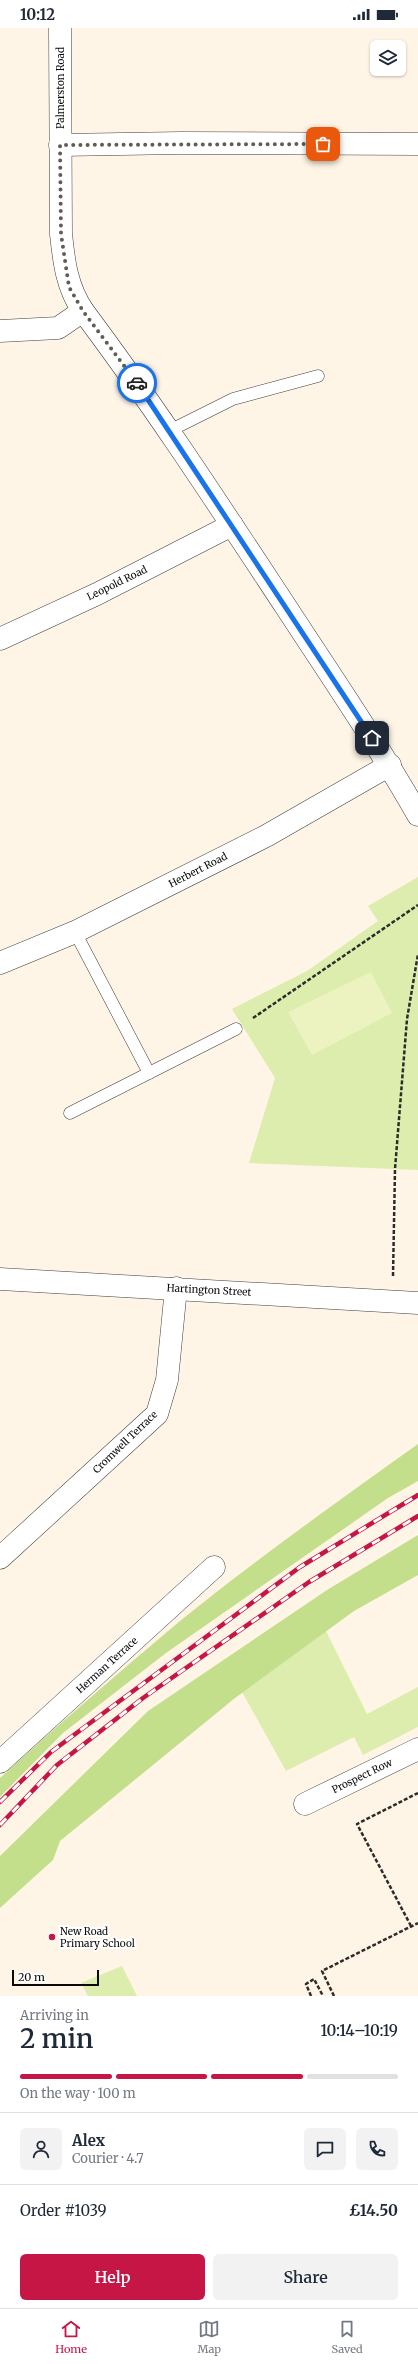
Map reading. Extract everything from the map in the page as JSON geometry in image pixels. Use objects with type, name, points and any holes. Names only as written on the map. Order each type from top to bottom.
[{"type":"street","name":"Palmerston Road","points":[[60,28],[60,145],[63,260],[69,287],[83,311],[138,385],[232,525],[390,765],[418,815]]},
{"type":"street","points":[[60,145],[181,143],[418,144]]},
{"type":"street","points":[[0,331],[58,328],[83,311]]},
{"type":"street","name":"Leopold Road","points":[[0,639],[96,594],[232,525]]},
{"type":"street","name":"Herbert Road","points":[[0,963],[75,932],[266,836],[390,765]]},
{"type":"street","name":"Hartington Street","points":[[0,1279],[418,1303]]},
{"type":"street","name":"Cromwell Terrace","points":[[0,1558],[157,1414],[167,1380],[176,1288]]},
{"type":"street","name":"Herman Terrace","points":[[0,1762],[214,1567]]},
{"type":"street","name":"Prospect Row","points":[[306,1804],[418,1749]]},
{"type":"lane","points":[[169,431],[233,399],[318,376]]},
{"type":"lane","points":[[75,932],[149,1074]]},
{"type":"lane","points":[[70,1113],[236,1029]]},
{"type":"path","points":[[236,1029],[418,905]]},
{"type":"path","points":[[392,1301],[395,1170],[407,1020],[418,954]]},
{"type":"path","points":[[411,1926],[357,1824],[418,1793]]},
{"type":"path","points":[[334,1996],[322,1971],[418,1923]]},
{"type":"path","points":[[311,1996],[306,1984],[314,1979],[323,1996]]},
{"type":"green space","points":[[418,877],[418,1170],[249,1163],[275,1078],[232,1009],[307,971],[378,921],[368,906]]},
{"type":"green space","points":[[371,972],[392,1013],[312,1055],[288,1012]]},
{"type":"green space","points":[[418,1444],[418,1481],[388,1498],[166,1653],[63,1733],[0,1797],[0,1778],[157,1640],[268,1553]]},
{"type":"green space","points":[[418,1535],[418,1575],[354,1611],[235,1698],[60,1841],[53,1860],[0,1908],[0,1856],[148,1711],[327,1590]]},
{"type":"green space","points":[[326,1631],[367,1714],[418,1687],[418,1727],[363,1755],[354,1737],[286,1771],[242,1692]]},
{"type":"green space","points":[[122,1966],[137,1996],[88,1996],[81,1983]]},
{"type":"railway","points":[[0,1802],[51,1752],[300,1567],[418,1495]]},
{"type":"railway","points":[[0,1825],[57,1765],[143,1698],[309,1582],[418,1516]]},
{"type":"way so far","points":[[137,383],[83,311],[69,287],[63,260],[61,234],[60,145],[181,143],[323,144]]},
{"type":"place","name":"New Road Primary School","points":[[52,1937]]},
{"type":"route","points":[[137,383],[372,738]]}]
